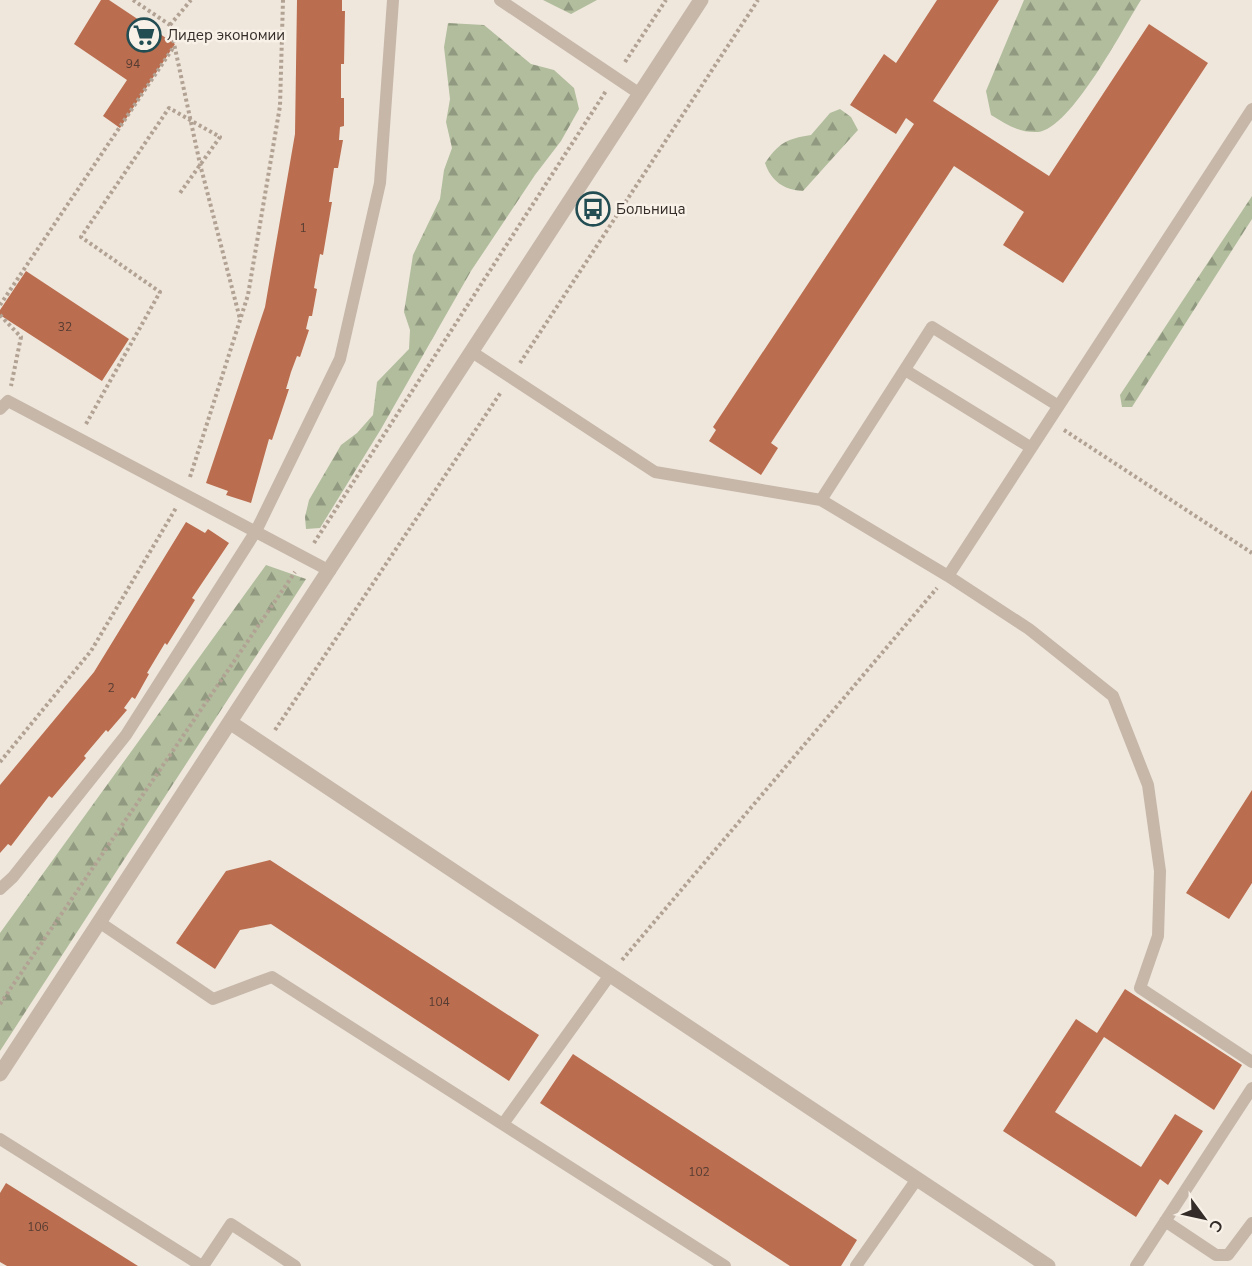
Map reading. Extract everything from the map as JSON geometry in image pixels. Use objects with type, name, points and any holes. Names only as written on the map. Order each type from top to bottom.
[{"type":"street","points":[[0,1074],[701,0]]},
{"type":"street","points":[[231,723],[1048,1266]]},
{"type":"lane","points":[[0,889],[13,877],[126,735],[256,531],[340,359],[380,183],[393,0]]},
{"type":"lane","points":[[500,0],[640,94]]},
{"type":"lane","points":[[948,576],[1047,420],[1252,109]]},
{"type":"lane","points":[[821,500],[932,327],[1057,405]]},
{"type":"lane","points":[[472,352],[655,472],[821,500],[948,576],[1029,629],[1113,696],[1148,785],[1160,871],[1158,936],[1140,988],[1252,1062]]},
{"type":"lane","points":[[905,370],[1030,447]]},
{"type":"lane","points":[[4,405],[79,438],[330,571]]},
{"type":"lane","points":[[99,922],[213,999],[272,977],[725,1266]]},
{"type":"lane","points":[[503,1124],[610,975]]},
{"type":"lane","points":[[1136,1266],[1165,1221],[1247,1106],[1252,1088]]},
{"type":"lane","points":[[0,1139],[203,1266],[231,1224],[295,1266]]},
{"type":"lane","points":[[856,1266],[917,1179]]},
{"type":"lane","points":[[1165,1221],[1216,1255],[1228,1255],[1252,1223]]},
{"type":"path","points":[[133,0],[170,25]]},
{"type":"path","points":[[191,0],[170,25],[173,48],[240,320]]},
{"type":"path","points":[[0,762],[92,651],[185,494],[248,295],[280,106],[284,0]]},
{"type":"path","points":[[0,1004],[304,558],[666,0]]},
{"type":"path","points":[[0,305],[173,48]]},
{"type":"path","points":[[79,438],[160,292],[81,237],[169,108],[220,137],[180,193]]},
{"type":"path","points":[[0,315],[21,337],[4,405]]},
{"type":"path","points":[[1047,420],[1252,553]]},
{"type":"path","points":[[610,975],[948,576]]},
{"type":"green space","points":[[543,0],[597,0],[571,14]]},
{"type":"green space","points":[[1024,0],[1141,0],[1080,96],[1051,127],[1038,132],[1007,125],[991,115],[986,91]]},
{"type":"green space","points":[[448,23],[484,25],[531,64],[554,70],[574,88],[579,109],[561,141],[535,175],[471,271],[381,429],[320,528],[306,529],[305,517],[309,500],[341,445],[357,433],[373,415],[377,382],[409,349],[410,330],[404,312],[413,255],[440,199],[444,170],[452,148],[446,122],[450,99],[444,47]]},
{"type":"green space","points":[[840,109],[851,117],[858,130],[803,191],[790,189],[775,180],[765,163],[775,151],[789,140],[811,135],[830,113]]},
{"type":"green space","points":[[1252,196],[1252,219],[1132,407],[1122,407],[1120,395]]},
{"type":"green space","points":[[266,565],[306,579],[0,1051],[0,933]]},
{"type":"building","points":[[101,0],[109,0],[175,44],[120,128],[103,116],[127,80],[74,44]]},
{"type":"building","points":[[297,0],[342,0],[342,11],[345,11],[344,64],[341,64],[344,126],[340,127],[339,140],[343,140],[338,168],[334,168],[329,202],[332,202],[323,255],[320,254],[314,288],[317,289],[312,316],[309,316],[306,329],[309,330],[300,357],[297,356],[291,372],[286,389],[289,389],[272,440],[269,439],[251,503],[226,495],[228,491],[206,483],[265,307],[295,134]]},
{"type":"building","points":[[937,0],[999,0],[933,101],[1049,176],[1149,24],[1208,63],[1063,283],[1003,245],[1024,212],[954,166],[771,443],[778,448],[761,475],[709,441],[716,430],[713,427],[914,124],[906,118],[896,134],[850,105],[884,54],[896,63]]},
{"type":"building","points":[[26,271],[129,339],[102,381],[0,315],[0,310]]},
{"type":"building","points":[[186,522],[205,533],[208,529],[229,543],[192,598],[195,600],[167,645],[165,643],[135,699],[132,697],[124,708],[127,710],[108,732],[106,730],[52,798],[49,796],[11,846],[8,844],[0,853],[0,785],[94,672]]},
{"type":"building","points":[[1252,790],[1252,883],[1229,919],[1186,893]]},
{"type":"building","points":[[270,860],[539,1035],[509,1081],[271,924],[240,930],[215,969],[176,943],[226,871]]},
{"type":"building","points":[[1125,989],[1242,1065],[1214,1110],[1104,1037],[1055,1112],[1141,1167],[1175,1114],[1203,1131],[1168,1185],[1160,1179],[1136,1217],[1003,1131],[1076,1019],[1097,1033]]},
{"type":"building","points":[[573,1054],[857,1240],[841,1266],[790,1266],[540,1103]]},
{"type":"building","points":[[6,1183],[138,1266],[7,1266],[0,1262],[0,1193]]},
{"type":"place","name":"Лидер экономии","points":[[144,35]]},
{"type":"place","name":"Больница","points":[[593,209]]}]
